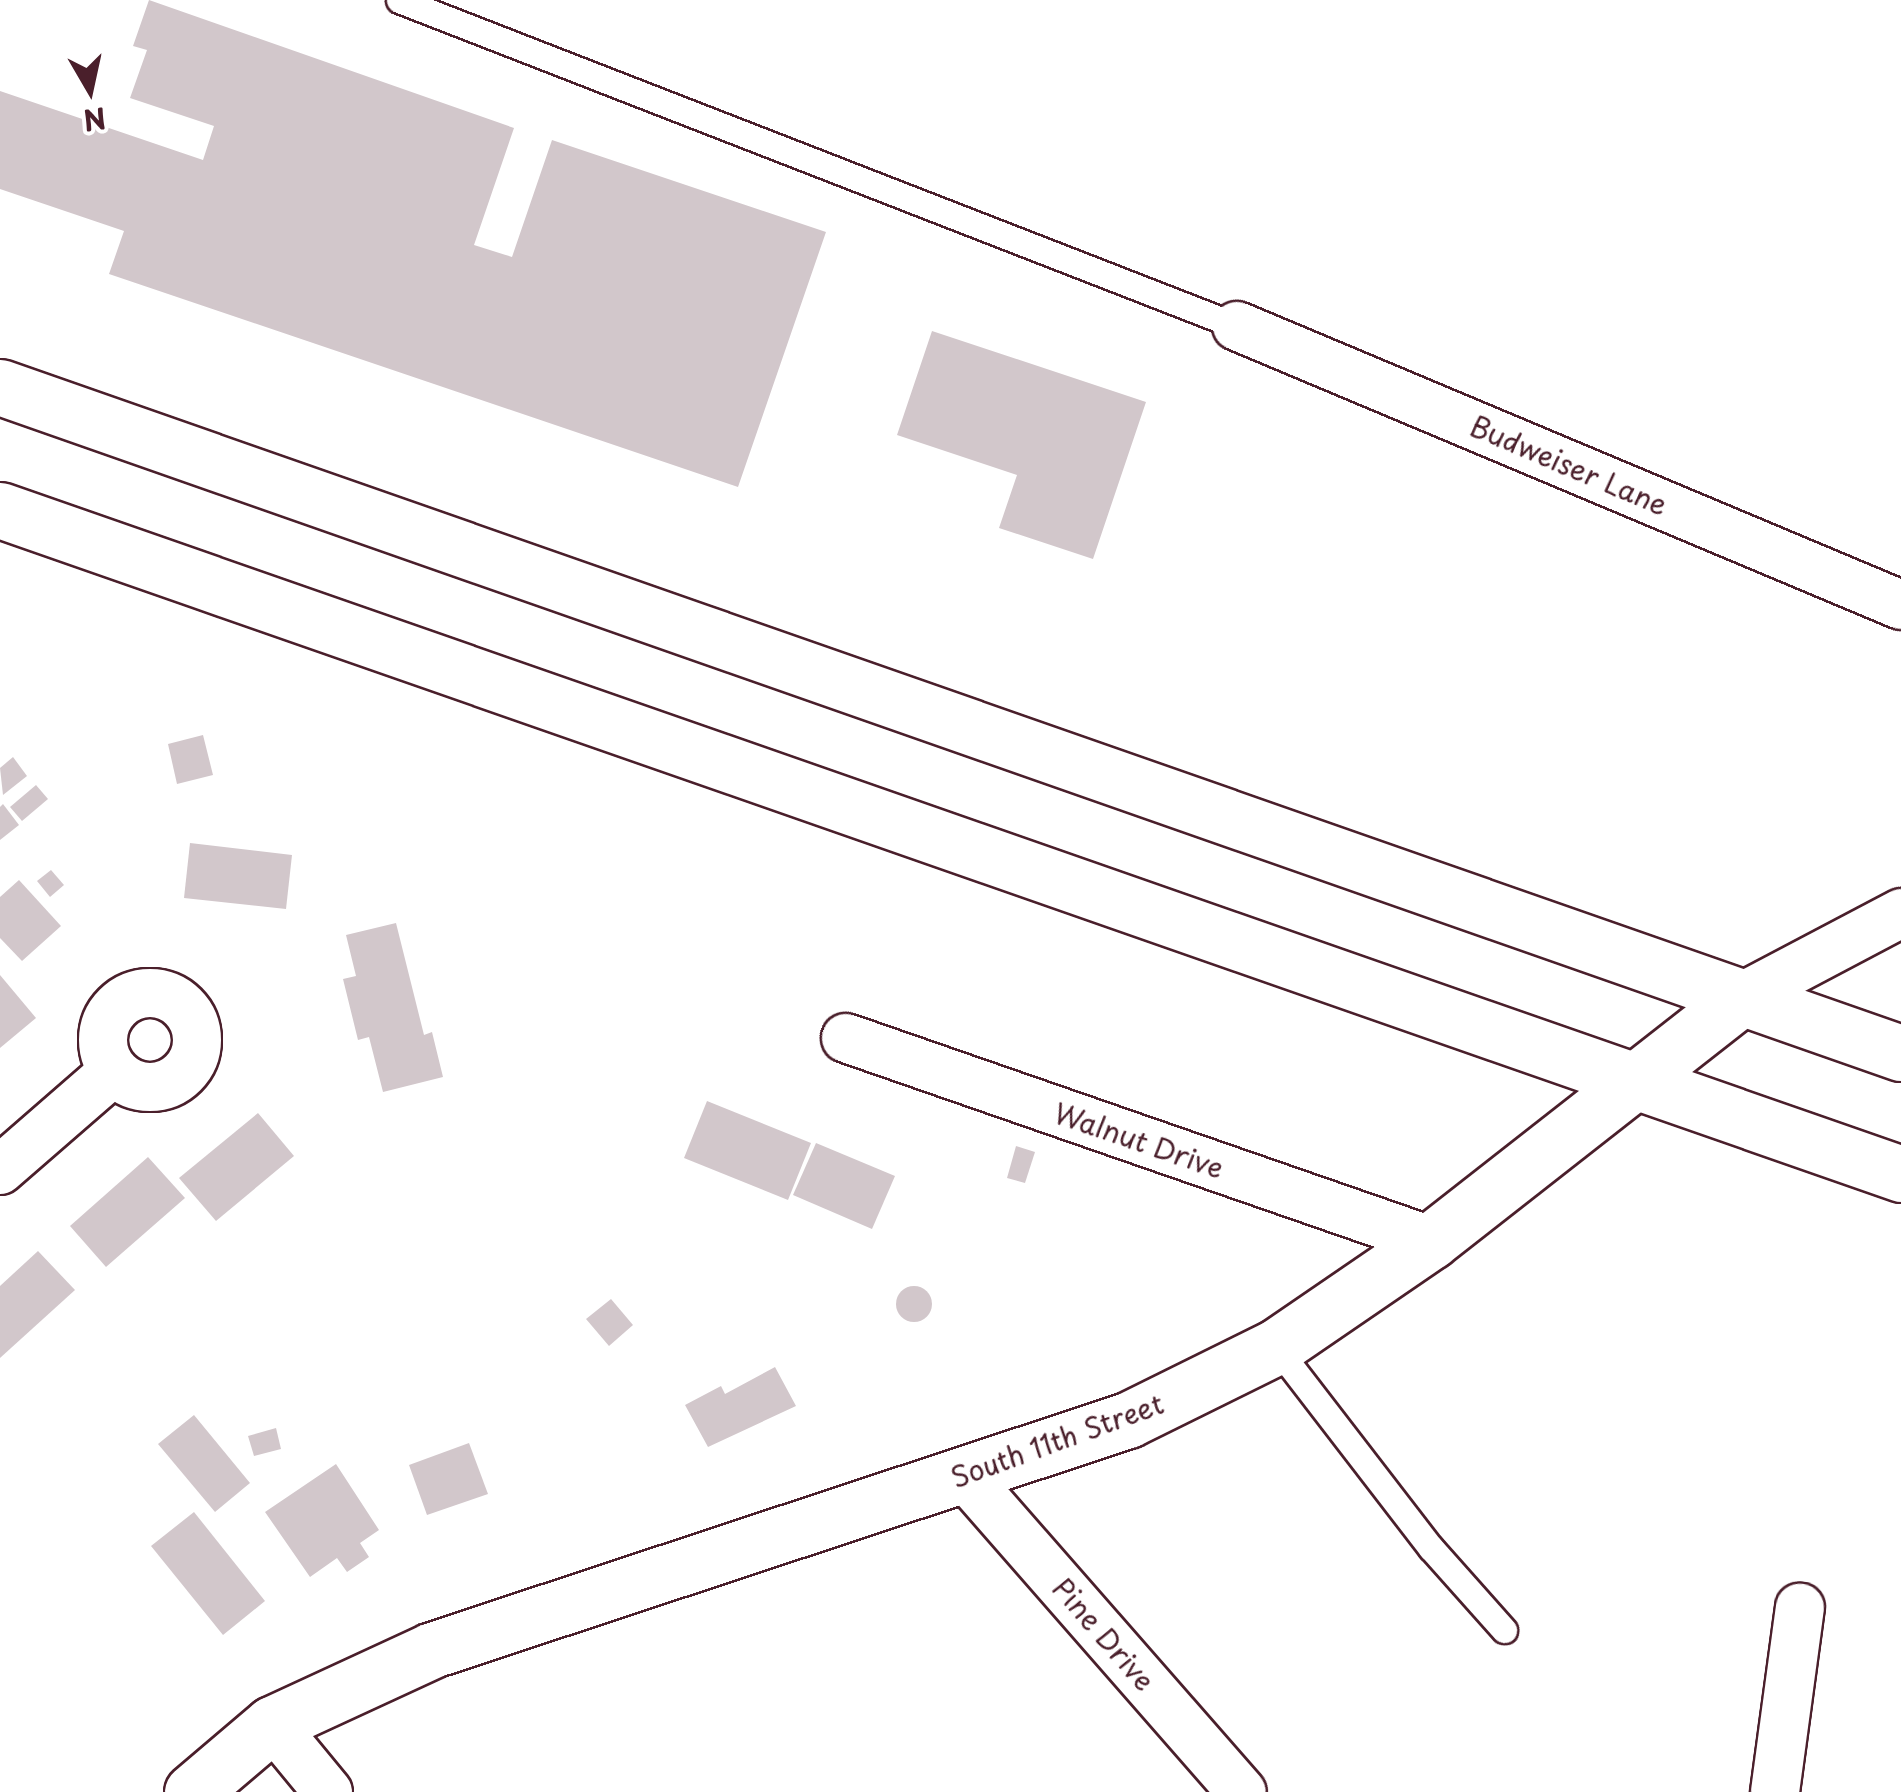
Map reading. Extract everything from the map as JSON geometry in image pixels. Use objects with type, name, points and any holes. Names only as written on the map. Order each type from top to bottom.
[{"type":"main road","points":[[0,386],[1901,1053]]},
{"type":"main road","points":[[0,510],[1901,1174]]},
{"type":"main road","name":"South 11th Street","points":[[192,1792],[272,1724],[432,1650],[611,1586],[965,1476],[1128,1420],[1276,1347],[1431,1241],[1742,997]]},
{"type":"street","name":"Budweiser Lane","points":[[1238,326],[1901,605]]},
{"type":"street","name":"South 11th Street","points":[[1742,997],[1901,913]]},
{"type":"street","name":"Walnut Drive","points":[[846,1038],[1431,1241]]},
{"type":"street","points":[[0,1170],[114,1072]]},
{"type":"street","name":"Pine Drive","points":[[965,1476],[1242,1792]]},
{"type":"street","points":[[1775,1792],[1800,1608]]},
{"type":"street","points":[[272,1724],[328,1792]]},
{"type":"lane","points":[[399,0],[1238,326]]},
{"type":"lane","points":[[1276,1347],[1430,1548],[1504,1630]]},
{"type":"building","points":[[149,0],[514,128],[474,245],[512,257],[552,140],[826,232],[738,487],[109,274],[124,231],[0,189],[0,91],[203,160],[214,126],[130,98],[147,50],[133,46]]},
{"type":"building","points":[[932,331],[1146,402],[1093,559],[999,528],[1017,475],[897,435]]},
{"type":"building","points":[[203,735],[213,775],[177,784],[168,744]]},
{"type":"building","points":[[13,757],[27,776],[3,795],[0,768]]},
{"type":"building","points":[[36,785],[48,799],[22,821],[10,807]]},
{"type":"building","points":[[3,804],[19,825],[0,840],[0,807]]},
{"type":"building","points":[[190,843],[292,855],[286,909],[184,898]]},
{"type":"building","points":[[51,870],[64,885],[50,897],[37,881]]},
{"type":"building","points":[[19,880],[61,926],[22,961],[0,938],[0,897]]},
{"type":"building","points":[[396,923],[424,1035],[432,1032],[443,1077],[383,1092],[369,1037],[358,1040],[343,979],[356,976],[346,935]]},
{"type":"building","points":[[0,975],[36,1018],[0,1048]]},
{"type":"building","points":[[707,1101],[811,1143],[788,1200],[684,1158]]},
{"type":"building","points":[[258,1113],[294,1156],[216,1221],[179,1178]]},
{"type":"building","points":[[816,1143],[895,1176],[872,1229],[793,1195]]},
{"type":"building","points":[[1016,1146],[1035,1152],[1025,1183],[1007,1178]]},
{"type":"building","points":[[148,1157],[185,1198],[106,1267],[70,1226]]},
{"type":"building","points":[[38,1251],[75,1290],[0,1358],[0,1286]]},
{"type":"building","points":[[914,1286],[926,1292],[932,1304],[926,1316],[914,1322],[902,1316],[896,1304],[902,1292]]},
{"type":"building","points":[[611,1299],[633,1325],[609,1346],[586,1319]]},
{"type":"building","points":[[775,1367],[796,1406],[708,1447],[685,1405],[721,1386],[725,1394]]},
{"type":"building","points":[[194,1415],[250,1483],[215,1512],[158,1444]]},
{"type":"building","points":[[276,1428],[281,1449],[254,1456],[248,1436]]},
{"type":"building","points":[[469,1443],[488,1494],[427,1515],[409,1465]]},
{"type":"building","points":[[336,1464],[379,1530],[360,1543],[369,1557],[347,1572],[337,1558],[310,1577],[265,1512]]},
{"type":"building","points":[[194,1512],[265,1601],[223,1635],[151,1546]]}]
